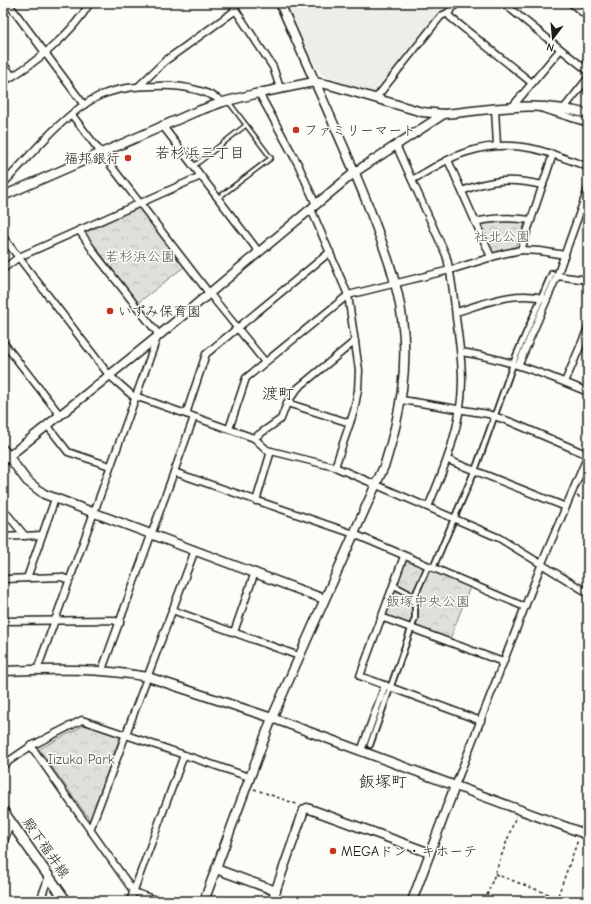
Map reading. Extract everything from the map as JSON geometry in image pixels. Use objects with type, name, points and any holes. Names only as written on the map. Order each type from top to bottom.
[{"type":"main road","name":"殿下福井線","points":[[3,811],[66,901]]},
{"type":"street","points":[[8,3],[84,105]]},
{"type":"street","points":[[3,82],[45,52],[70,30],[82,16],[90,3]]},
{"type":"street","points":[[231,3],[273,67],[280,88]]},
{"type":"street","points":[[204,901],[272,718],[324,599],[377,484],[392,442],[402,400],[404,351],[402,319],[396,282],[355,172],[280,3]]},
{"type":"street","points":[[376,98],[442,16],[448,13],[457,3]]},
{"type":"street","points":[[503,3],[588,71]]},
{"type":"street","points":[[571,3],[588,16]]},
{"type":"street","points":[[140,86],[165,61],[236,10]]},
{"type":"street","points":[[448,13],[450,17],[532,83]]},
{"type":"street","points":[[512,107],[560,50]]},
{"type":"street","points":[[3,63],[12,76]]},
{"type":"street","points":[[565,107],[588,78]]},
{"type":"street","points":[[4,193],[101,153],[162,125],[225,101],[280,88],[314,82],[330,85],[422,112],[444,114],[533,105],[565,107],[588,114]]},
{"type":"street","points":[[3,184],[72,115],[84,105],[99,96],[114,91],[140,86],[170,85],[209,93],[225,101]]},
{"type":"street","points":[[258,93],[298,164],[330,252],[348,295],[359,370],[358,390],[350,423],[335,467]]},
{"type":"street","points":[[533,105],[550,113],[588,123]]},
{"type":"street","points":[[495,109],[497,145]]},
{"type":"street","points":[[6,459],[158,336],[355,172],[444,114]]},
{"type":"street","points":[[72,115],[209,293],[265,362]]},
{"type":"street","points":[[162,125],[259,252]]},
{"type":"street","points":[[396,145],[446,255],[450,270],[461,352],[462,382],[460,409],[448,460],[428,507]]},
{"type":"street","points":[[412,180],[466,152],[497,145],[529,147],[588,167]]},
{"type":"street","points":[[521,250],[553,154]]},
{"type":"street","points":[[448,160],[491,257]]},
{"type":"street","points":[[3,269],[19,257],[202,176]]},
{"type":"street","points":[[462,191],[481,183],[501,180],[522,181],[543,185]]},
{"type":"street","points":[[413,600],[455,518],[475,470],[494,416],[544,298],[565,255],[588,189]]},
{"type":"street","points":[[475,222],[494,217],[513,217],[531,220]]},
{"type":"street","points":[[79,230],[96,255],[158,336]]},
{"type":"street","points":[[3,237],[110,375],[135,396],[254,438],[266,450],[335,467],[377,484],[499,538],[542,563],[588,593]]},
{"type":"street","points":[[229,429],[246,378],[348,295],[450,270],[491,257],[521,250],[565,255]]},
{"type":"street","points":[[186,414],[206,354],[330,252]]},
{"type":"street","points":[[555,274],[588,280]]},
{"type":"street","points":[[456,312],[508,296],[530,296],[544,298]]},
{"type":"street","points":[[565,382],[588,328]]},
{"type":"street","points":[[36,670],[158,336]]},
{"type":"street","points":[[254,438],[282,419],[287,403],[298,388],[355,341]]},
{"type":"street","points":[[3,342],[60,415]]},
{"type":"street","points":[[461,352],[516,364],[588,392]]},
{"type":"street","points":[[402,400],[494,416],[588,455],[542,563],[412,901]]},
{"type":"street","points":[[287,403],[350,423]]},
{"type":"street","points":[[102,670],[194,417]]},
{"type":"street","points":[[47,426],[68,452],[110,466]]},
{"type":"street","points":[[3,449],[6,459],[35,488],[55,498],[324,599]]},
{"type":"street","points":[[256,501],[271,451]]},
{"type":"street","points":[[448,460],[566,507]]},
{"type":"street","points":[[174,472],[354,534],[525,607]]},
{"type":"street","points":[[27,578],[55,498]]},
{"type":"street","points":[[3,509],[25,536]]},
{"type":"street","points":[[3,537],[42,536]]},
{"type":"street","points":[[90,830],[195,550]]},
{"type":"street","points":[[404,556],[360,676],[481,721]]},
{"type":"street","points":[[234,632],[255,572]]},
{"type":"street","points":[[3,579],[61,577],[68,580]]},
{"type":"street","points":[[361,751],[411,628],[416,611],[413,600],[408,593],[393,585]]},
{"type":"street","points":[[172,610],[299,656]]},
{"type":"street","points":[[382,618],[503,662]]},
{"type":"street","points":[[3,621],[113,620],[120,623]]},
{"type":"street","points":[[3,671],[102,670],[148,678],[272,718],[585,833]]},
{"type":"street","points":[[370,745],[388,686]]},
{"type":"street","points":[[3,766],[31,746],[82,720],[249,777]]},
{"type":"street","points":[[31,746],[134,892],[158,901]]},
{"type":"street","points":[[130,901],[184,755]]},
{"type":"street","points":[[272,901],[304,810],[307,808],[430,853]]},
{"type":"street","points":[[3,844],[11,822]]},
{"type":"street","points":[[216,869],[276,891]]},
{"type":"street","points":[[40,901],[49,876]]},
{"type":"lane","points":[[218,198],[271,158],[246,125],[225,101]]},
{"type":"lane","points":[[194,166],[246,125]]},
{"type":"path","points":[[572,494],[588,501]]},
{"type":"path","points":[[254,789],[307,808]]},
{"type":"path","points":[[485,901],[519,809]]},
{"type":"path","points":[[556,901],[585,833],[588,814]]},
{"type":"path","points":[[495,874],[567,901]]},
{"type":"shaded area","points":[[286,3],[452,3],[444,12],[438,12],[373,95],[321,74],[312,60]]},
{"type":"green space","name":"若杉浜公園","points":[[139,206],[185,266],[138,303],[85,233]]},
{"type":"green space","name":"社北公園","points":[[512,220],[525,223],[515,248],[493,253],[480,224]]},
{"type":"green space","name":"飯塚中央公園","points":[[405,560],[470,587],[450,639],[385,615]]},
{"type":"green space","name":"Iizuka Park","points":[[85,725],[120,737],[90,820],[39,749]]},
{"type":"place","name":"ファミリーマート","points":[[296,130]]},
{"type":"place","name":"福邦銀行","points":[[128,158]]},
{"type":"place","name":"いずみ保育園","points":[[110,311]]},
{"type":"place","name":"MEGAドン・キホーテ","points":[[333,851]]},
{"type":"district","name":"若杉浜三丁目","points":[[200,153]]},
{"type":"district","name":"渡町","points":[[278,394]]},
{"type":"district","name":"飯塚町","points":[[383,782]]}]
